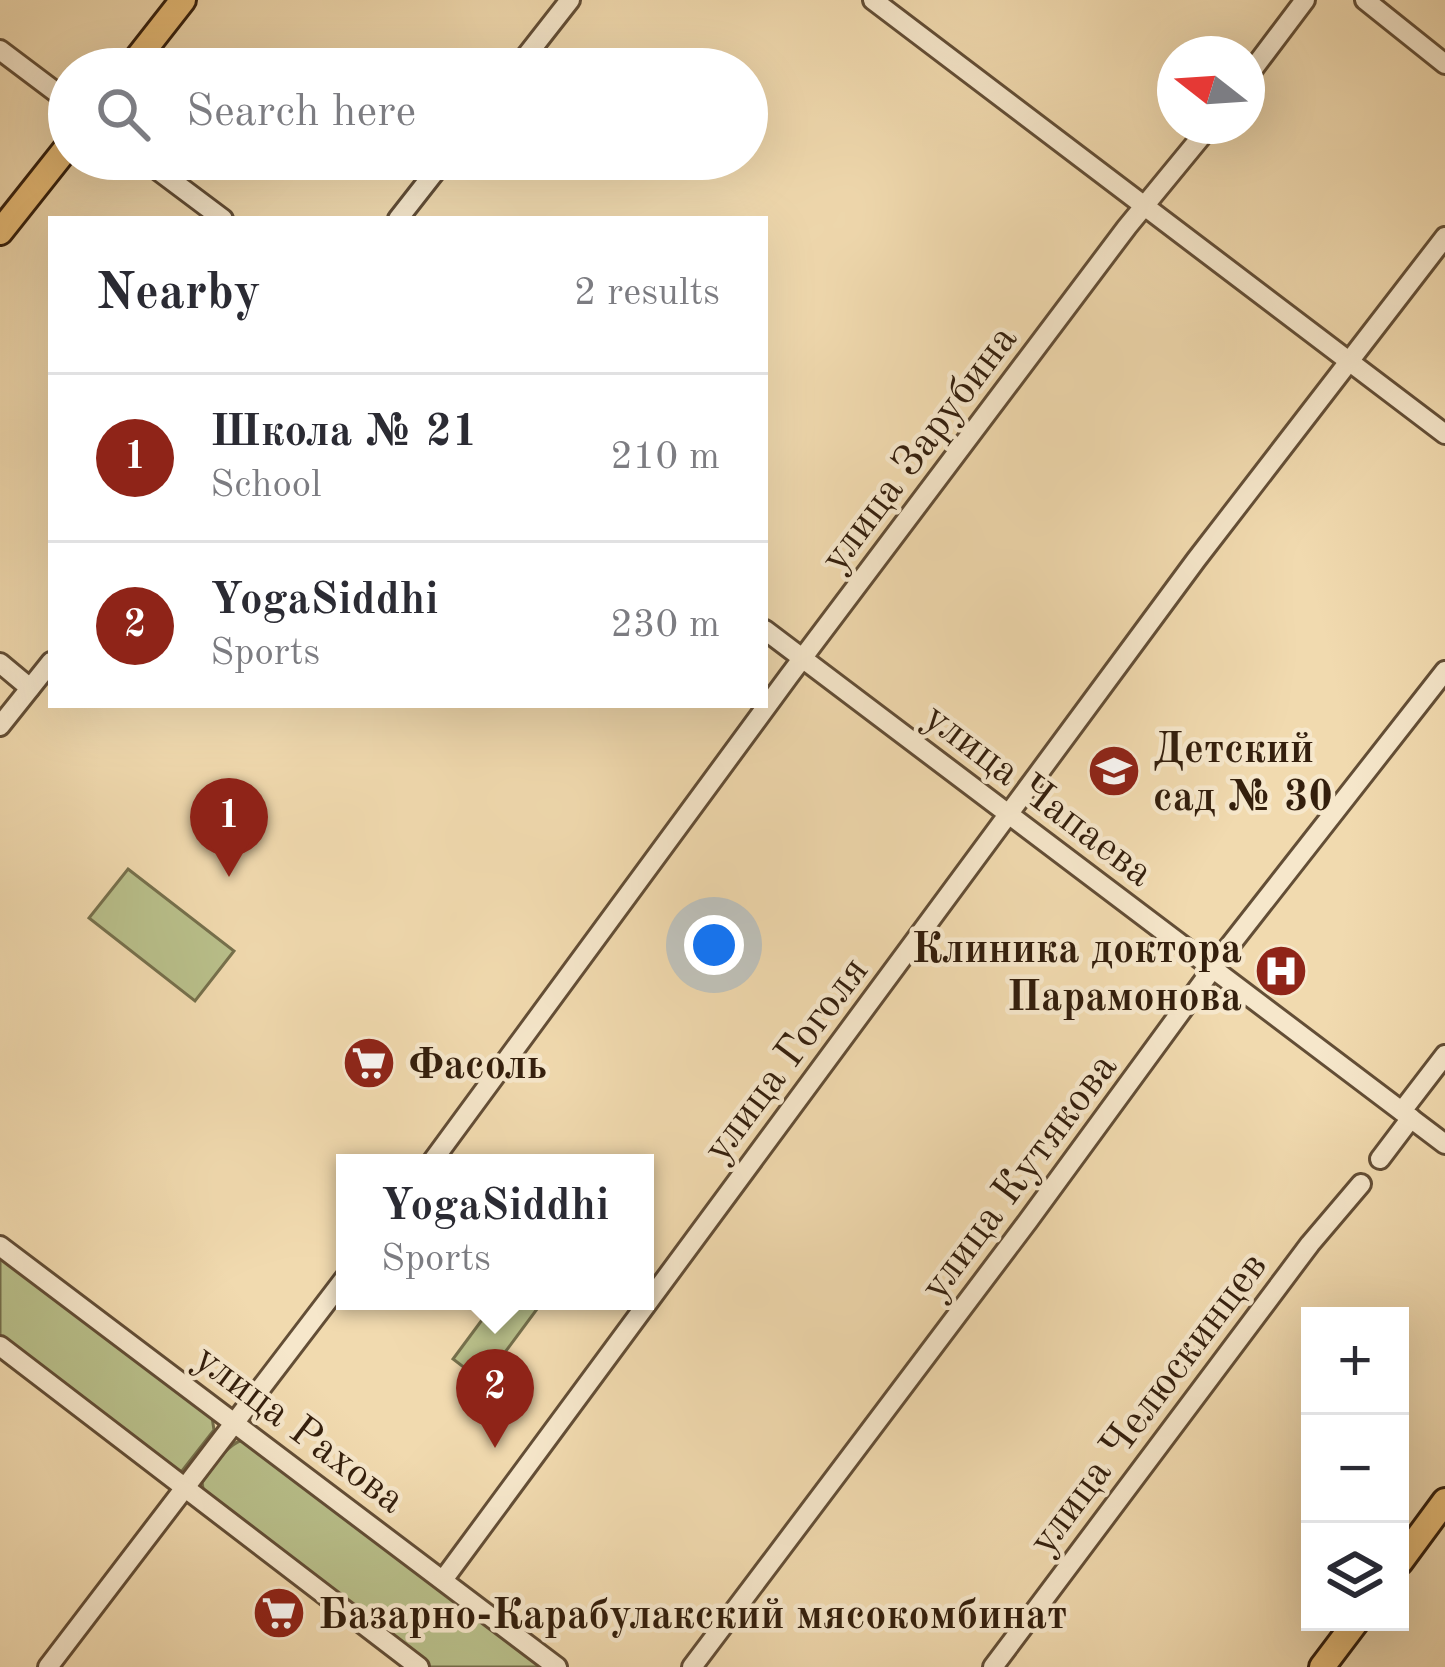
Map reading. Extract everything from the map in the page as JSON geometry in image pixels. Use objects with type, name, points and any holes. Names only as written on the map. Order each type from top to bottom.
[{"type":"main road","points":[[145,48],[183,0]]},
{"type":"main road","points":[[0,232],[48,171]]},
{"type":"main road","points":[[1409,1550],[1445,1501]]},
{"type":"main road","points":[[1322,1667],[1349,1631]]},
{"type":"street","points":[[532,48],[570,0]]},
{"type":"street","points":[[873,0],[1445,434]]},
{"type":"street","points":[[1265,53],[1305,0]]},
{"type":"street","points":[[1365,0],[1445,64]]},
{"type":"street","points":[[0,50],[48,86]]},
{"type":"street","name":"улица Зарубина","points":[[768,704],[1196,144]]},
{"type":"street","points":[[171,180],[219,216]]},
{"type":"street","points":[[400,216],[429,180]]},
{"type":"street","name":"улица Гоголя","points":[[654,1294],[1445,237]]},
{"type":"street","name":"улица Чапаева","points":[[768,632],[1445,1144]]},
{"type":"street","points":[[0,663],[30,688]]},
{"type":"street","points":[[0,726],[48,666]]},
{"type":"street","name":"улица Кутякова","points":[[692,1667],[1213,968],[1445,671]]},
{"type":"street","name":"улица Зарубина","points":[[438,1154],[765,708]]},
{"type":"street","points":[[1380,1159],[1445,1055]]},
{"type":"street","name":"улица Челюскинцев","points":[[993,1667],[1310,1244],[1361,1184]]},
{"type":"street","name":"улица Рахова","points":[[0,1246],[557,1667]]},
{"type":"street","points":[[48,1667],[336,1290]]},
{"type":"street","name":"улица Гоголя","points":[[443,1580],[643,1310]]},
{"type":"street","points":[[0,1346],[418,1667]]},
{"type":"green space","points":[[128,869],[234,951],[195,1001],[89,918]]},
{"type":"green space","points":[[0,1258],[212,1417],[214,1430],[182,1471],[0,1338]]},
{"type":"green space","points":[[489,1310],[536,1310],[483,1382],[453,1359]]},
{"type":"green space","points":[[242,1440],[545,1667],[429,1667],[204,1495],[202,1482],[225,1452]]},
{"type":"place","name":"Детский сад № 30","points":[[1114,771]]},
{"type":"place","name":"Школа № 21","points":[[229,877]]},
{"type":"place","name":"Клиника доктора Парамонова","points":[[1281,971]]},
{"type":"place","name":"Фасоль","points":[[369,1063]]},
{"type":"place","name":"YogaSiddhi","points":[[495,1448]]},
{"type":"place","name":"Базарно-Карабулакский мясокомбинат","points":[[279,1613]]}]
